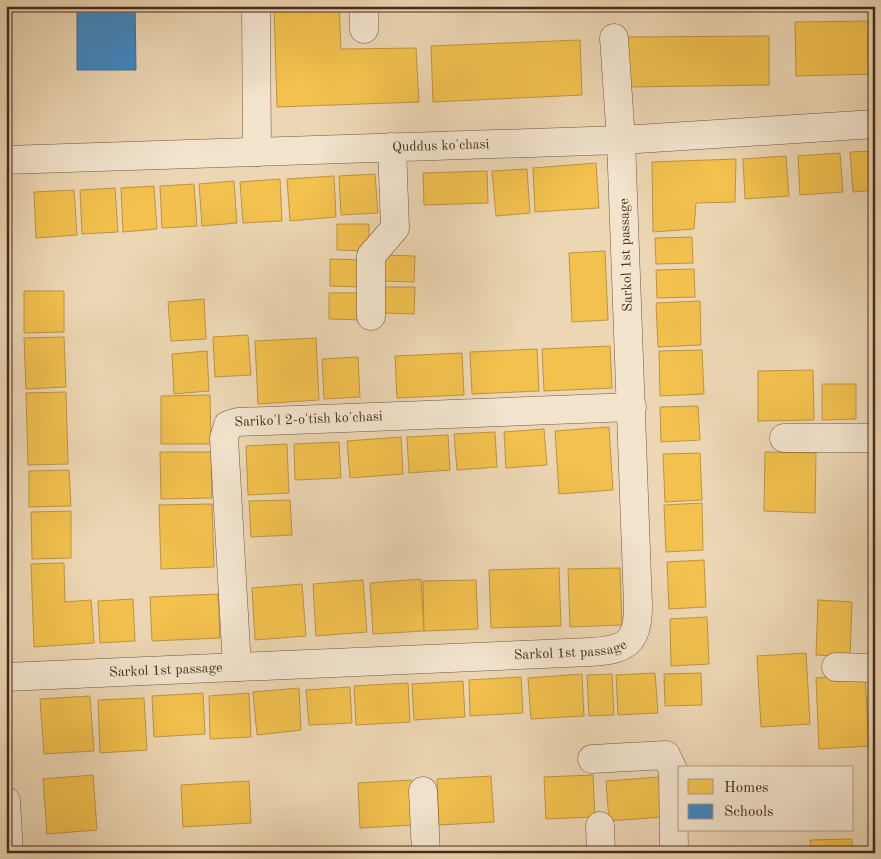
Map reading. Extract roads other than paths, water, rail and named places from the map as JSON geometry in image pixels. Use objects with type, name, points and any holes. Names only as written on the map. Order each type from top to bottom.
[{"type":"street","points":[[256,6],[257,152]]},
{"type":"street","name":"Sarkol 1st passage","points":[[6,677],[612,651],[623,646],[636,632],[638,623],[632,407],[621,140],[614,38]]},
{"type":"street","name":"Quddus ko'chasi","points":[[6,160],[621,140],[875,124]]},
{"type":"street","points":[[372,316],[371,256],[395,228],[392,147]]},
{"type":"street","name":"Sariko'l 2-o'tish ko'chasi","points":[[237,667],[224,438],[228,425],[238,422],[632,407]]},
{"type":"street","points":[[784,438],[875,438]]},
{"type":"street","points":[[836,667],[875,668]]},
{"type":"street","points":[[592,759],[666,755],[673,770],[674,853]]},
{"type":"street","points":[[423,791],[426,853]]},
{"type":"street","points":[[6,801],[9,853]]},
{"type":"street","points":[[600,826],[601,853]]}]
